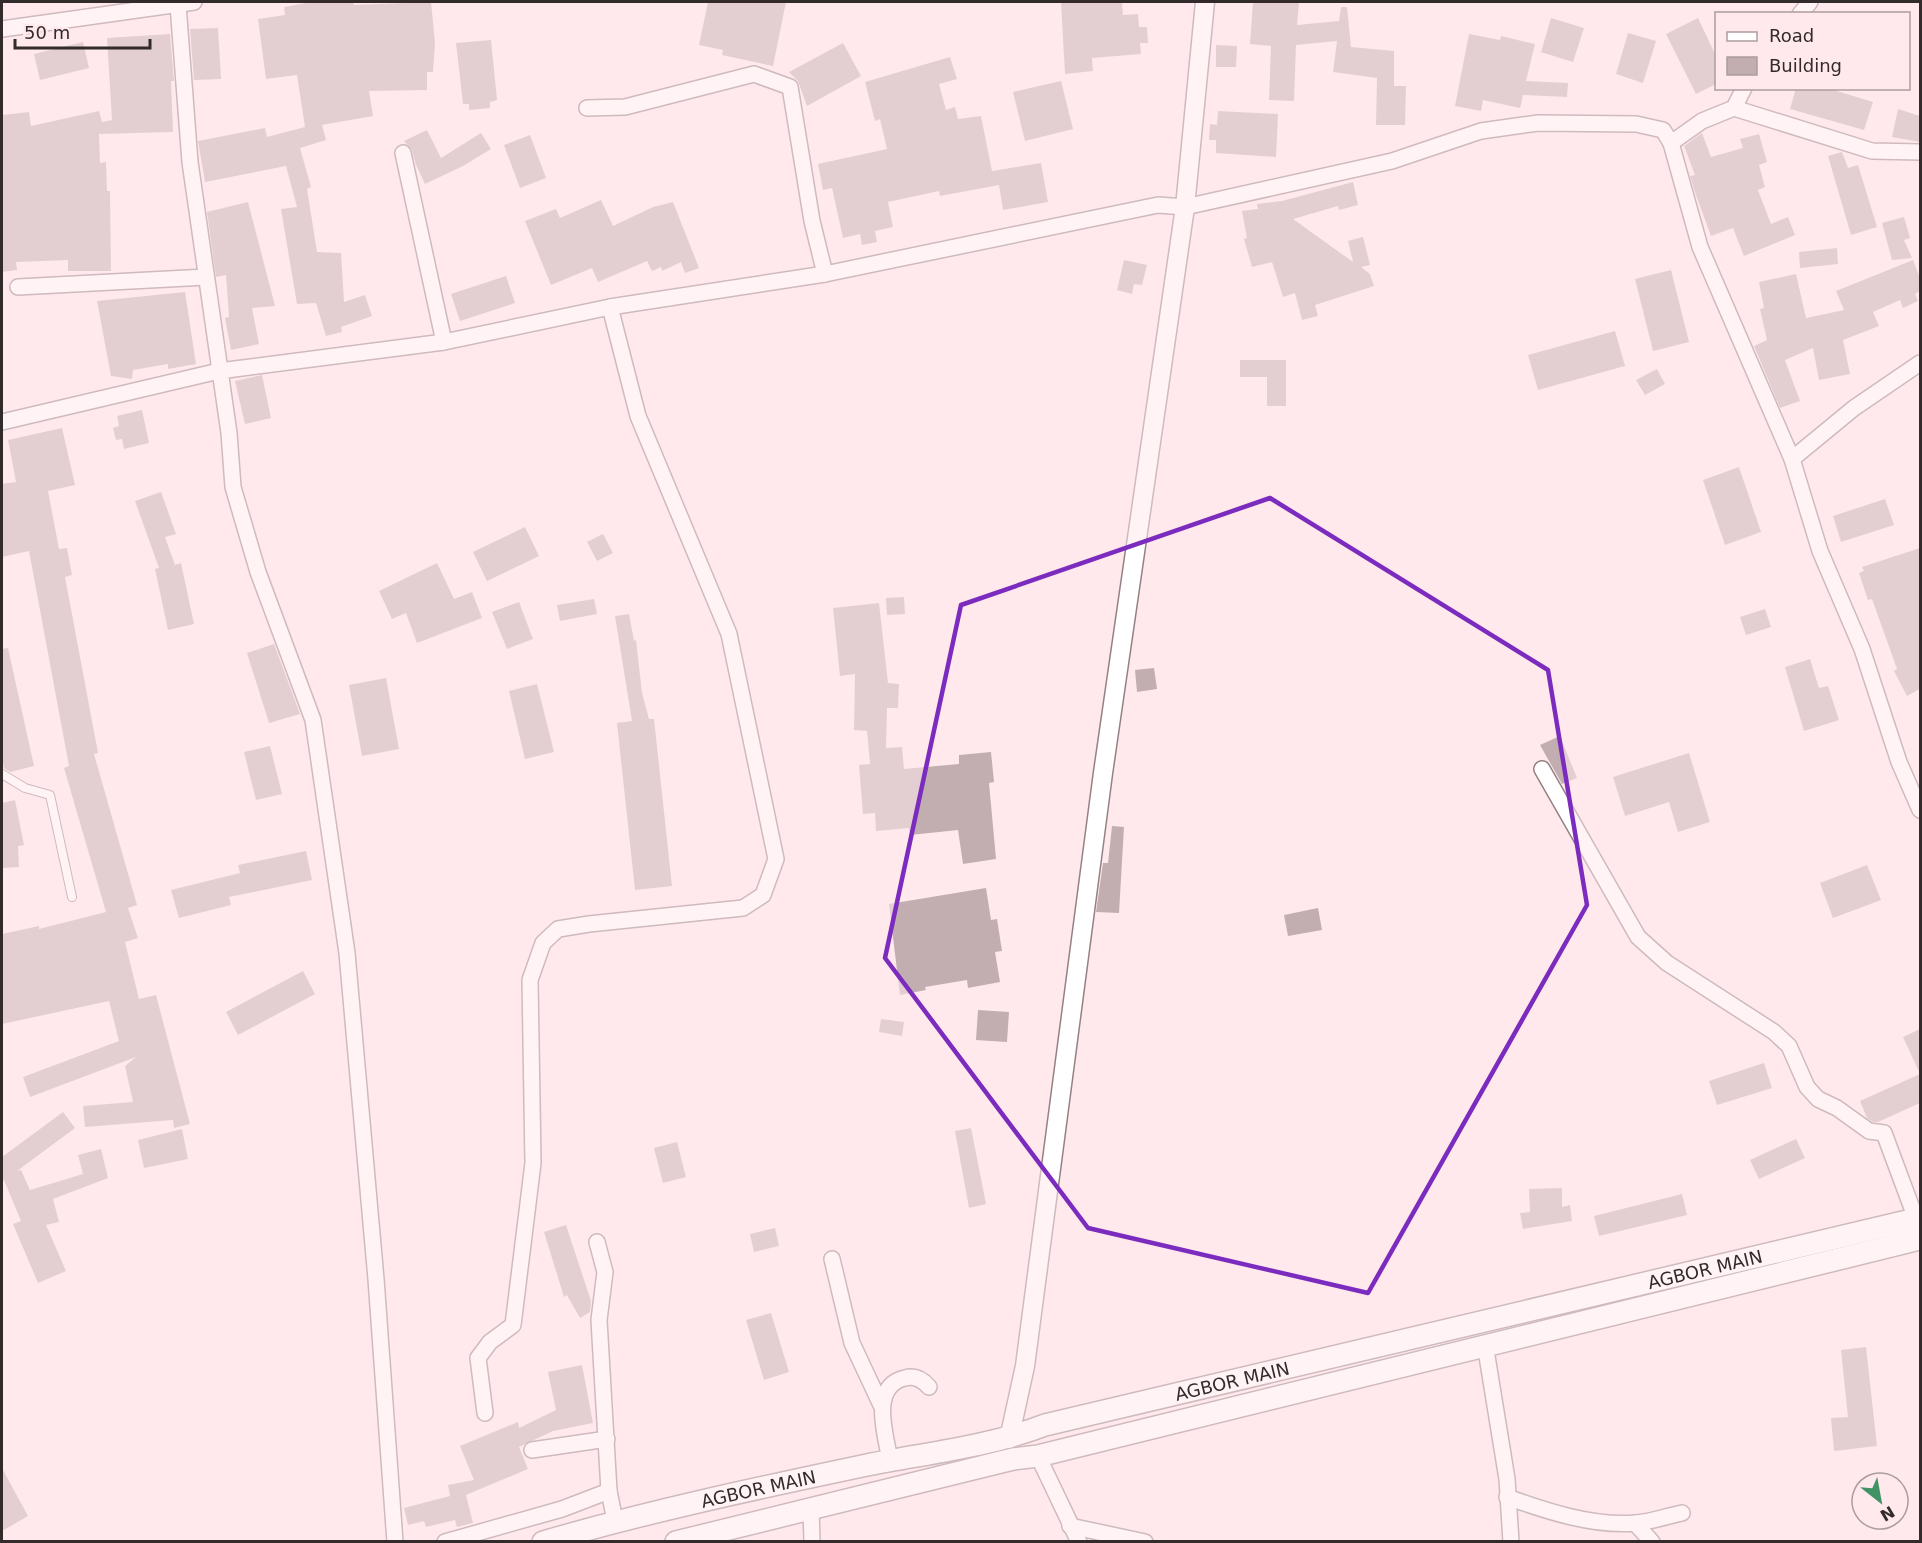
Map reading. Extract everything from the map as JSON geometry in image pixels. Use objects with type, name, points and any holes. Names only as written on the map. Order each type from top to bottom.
[{"type":"main road","name":"AGBOR MAIN","points":[[676,1542],[1013,1459],[1038,1456],[1485,1344],[1919,1225]]},
{"type":"main road","name":"AGBOR MAIN","points":[[543,1542],[615,1521],[890,1461],[1009,1439],[1045,1425],[1919,1225]]},
{"type":"main road","points":[[1260,1376],[1263,1399]]},
{"type":"street","points":[[2,29],[194,2]]},
{"type":"street","points":[[1009,1439],[1025,1366],[1103,773],[1185,207],[1205,2]]},
{"type":"street","points":[[178,5],[190,162],[229,433],[233,487],[258,572],[313,720],[346,953],[376,1279],[395,1542]]},
{"type":"street","points":[[587,108],[625,107],[754,74],[790,87],[812,221],[825,274]]},
{"type":"street","points":[[1734,108],[1743,90]]},
{"type":"street","points":[[1671,143],[1702,121],[1734,108],[1872,151],[1920,152]]},
{"type":"street","points":[[2,422],[219,372],[444,342],[610,308],[825,274],[1158,205],[1185,207],[1392,161],[1481,130],[1538,123],[1636,124],[1663,130],[1671,143],[1700,247],[1792,459],[1820,552],[1915,780],[1920,810]]},
{"type":"street","points":[[403,153],[444,342]]},
{"type":"street","points":[[18,287],[206,277]]},
{"type":"street","points":[[485,1413],[478,1358],[490,1342],[513,1325],[533,1163],[530,980],[543,943],[558,929],[743,908],[763,895],[776,860],[729,634],[638,416],[610,308]]},
{"type":"street","points":[[1792,459],[1854,408],[1920,363]]},
{"type":"street","points":[[1542,769],[1638,937],[1666,963],[1774,1032],[1789,1046],[1806,1087],[1818,1099],[1837,1108],[1869,1131],[1884,1133],[1919,1225]]},
{"type":"street","points":[[597,1242],[605,1272],[599,1320],[609,1491],[615,1521]]},
{"type":"street","points":[[832,1259],[852,1343],[881,1405],[890,1461]]},
{"type":"street","points":[[1485,1344],[1507,1497],[1511,1542]]},
{"type":"street","points":[[881,1405],[888,1390],[903,1378],[913,1377],[924,1381],[929,1388]]},
{"type":"street","points":[[532,1450],[606,1439]]},
{"type":"street","points":[[1038,1456],[1079,1542]]},
{"type":"street","points":[[445,1542],[562,1509],[609,1491]]},
{"type":"street","points":[[1507,1497],[1550,1513],[1635,1523],[1682,1513]]},
{"type":"street","points":[[811,1508],[812,1542]]},
{"type":"street","points":[[1635,1523],[1652,1542]]},
{"type":"street","points":[[1070,1526],[1145,1542]]},
{"type":"lane","points":[[2,774],[25,788],[50,795],[72,897]]},
{"type":"highlighted area","points":[[1270,498],[1548,670],[1587,905],[1368,1293],[1088,1228],[885,958],[961,605]]},
{"type":"building","points":[[312,2],[353,2],[354,5],[431,2],[435,43],[433,72],[427,72],[427,90],[369,91],[373,116],[322,125],[326,140],[300,148],[311,187],[307,189],[317,252],[341,253],[344,302],[365,295],[372,316],[341,327],[342,332],[326,336],[316,303],[297,304],[281,209],[297,207],[286,166],[205,182],[198,141],[265,128],[267,137],[305,127],[297,75],[266,79],[258,19],[285,15],[284,7]]},
{"type":"building","points":[[708,2],[786,2],[773,66],[722,55],[723,50],[699,45]]},
{"type":"building","points":[[1061,2],[1122,2],[1123,15],[1138,14],[1139,27],[1147,27],[1148,43],[1140,43],[1141,54],[1092,58],[1093,71],[1065,74]]},
{"type":"building","points":[[1253,2],[1299,3],[1297,25],[1339,21],[1341,7],[1347,7],[1351,47],[1394,51],[1394,86],[1406,86],[1405,125],[1376,125],[1377,78],[1333,72],[1337,41],[1296,45],[1294,101],[1269,100],[1271,46],[1250,44]]},
{"type":"building","points":[[1551,18],[1584,28],[1573,62],[1541,52]]},
{"type":"building","points":[[1698,18],[1715,54],[1715,84],[1696,94],[1666,34]]},
{"type":"building","points":[[218,28],[221,79],[194,80],[190,29]]},
{"type":"building","points":[[1628,33],[1656,41],[1643,83],[1616,74]]},
{"type":"building","points":[[170,34],[174,81],[171,81],[173,132],[99,134],[100,163],[106,162],[107,191],[110,191],[111,271],[68,271],[68,260],[16,262],[17,270],[2,272],[2,115],[29,112],[31,126],[99,111],[102,122],[112,120],[107,38]]},
{"type":"building","points":[[1469,34],[1500,40],[1501,36],[1535,44],[1526,81],[1568,83],[1567,97],[1523,95],[1520,108],[1483,100],[1481,111],[1455,106]]},
{"type":"building","points":[[491,40],[497,100],[490,102],[490,108],[469,110],[469,104],[463,104],[456,43]]},
{"type":"building","points":[[83,42],[89,68],[40,80],[34,54]]},
{"type":"building","points":[[843,43],[861,76],[807,106],[798,81],[789,72]]},
{"type":"building","points":[[1216,45],[1237,46],[1236,67],[1216,67]]},
{"type":"building","points":[[950,57],[957,79],[939,84],[946,110],[955,107],[958,119],[981,116],[992,171],[1041,163],[1048,202],[1003,210],[999,185],[940,196],[939,191],[888,202],[893,227],[875,231],[877,242],[862,245],[860,234],[843,238],[832,188],[823,190],[818,164],[887,149],[880,119],[875,121],[865,82]]},
{"type":"building","points":[[1061,81],[1073,129],[1025,141],[1013,92]]},
{"type":"building","points":[[1795,90],[1834,90],[1873,102],[1864,130],[1790,109]]},
{"type":"building","points":[[1898,109],[1920,116],[1920,142],[1892,137]]},
{"type":"building","points":[[1218,111],[1278,114],[1276,157],[1216,153],[1216,140],[1209,140],[1210,124],[1217,125]]},
{"type":"building","points":[[427,130],[441,158],[481,133],[491,149],[463,166],[425,184],[412,150],[404,141]]},
{"type":"building","points":[[1702,133],[1711,157],[1743,148],[1740,139],[1759,134],[1767,162],[1759,165],[1765,187],[1758,190],[1771,224],[1788,217],[1795,235],[1744,256],[1733,228],[1711,236],[1690,176],[1695,175],[1684,146]]},
{"type":"building","points":[[530,135],[546,178],[520,188],[504,145]]},
{"type":"building","points":[[1842,152],[1848,168],[1858,165],[1877,227],[1851,235],[1828,156]]},
{"type":"building","points":[[1353,182],[1358,205],[1339,210],[1338,206],[1293,219],[1353,262],[1348,241],[1363,237],[1370,265],[1361,267],[1370,274],[1374,286],[1315,305],[1318,316],[1302,320],[1295,293],[1283,297],[1272,262],[1252,267],[1244,239],[1247,238],[1242,211],[1258,209],[1257,204],[1282,201]]},
{"type":"building","points":[[601,200],[613,226],[653,207],[673,202],[699,268],[685,273],[681,262],[662,271],[661,267],[652,271],[647,261],[598,282],[592,268],[551,285],[525,221],[556,209],[560,218]]},
{"type":"building","points":[[248,202],[275,306],[252,308],[259,344],[231,350],[225,318],[229,317],[226,275],[216,277],[207,212]]},
{"type":"building","points":[[1904,217],[1910,238],[1904,240],[1912,258],[1892,260],[1882,223]]},
{"type":"building","points":[[1837,248],[1838,264],[1800,268],[1799,252]]},
{"type":"building","points":[[1124,260],[1147,265],[1142,285],[1134,284],[1132,294],[1117,290]]},
{"type":"building","points":[[1913,260],[1920,278],[1920,291],[1915,294],[1918,301],[1903,308],[1900,300],[1873,312],[1879,326],[1843,340],[1850,374],[1819,380],[1813,348],[1785,360],[1800,401],[1780,408],[1754,346],[1767,340],[1760,309],[1764,308],[1759,282],[1796,274],[1806,318],[1844,310],[1836,291]]},
{"type":"building","points":[[1671,270],[1689,342],[1653,351],[1635,279]]},
{"type":"building","points":[[506,276],[515,303],[460,321],[451,294]]},
{"type":"building","points":[[185,292],[196,364],[168,369],[168,364],[133,370],[132,379],[111,376],[97,301]]},
{"type":"building","points":[[1615,331],[1625,366],[1538,390],[1528,355]]},
{"type":"building","points":[[1240,360],[1286,360],[1286,406],[1267,406],[1267,377],[1240,377]]},
{"type":"building","points":[[1657,369],[1665,384],[1645,395],[1636,380]]},
{"type":"building","points":[[262,375],[271,418],[245,424],[235,381]]},
{"type":"building","points":[[142,410],[149,443],[124,449],[122,439],[116,440],[113,428],[119,426],[117,416]]},
{"type":"building","points":[[62,428],[75,485],[48,491],[59,549],[67,548],[72,575],[65,577],[98,753],[94,754],[137,905],[128,908],[138,938],[125,942],[139,999],[156,995],[190,1124],[174,1128],[173,1120],[85,1127],[83,1106],[133,1102],[125,1066],[136,1057],[30,1097],[23,1077],[119,1041],[109,1001],[2,1024],[2,934],[39,926],[39,929],[106,912],[64,768],[69,766],[29,551],[2,557],[2,484],[16,482],[8,440]]},
{"type":"building","points":[[1739,467],[1761,532],[1725,545],[1703,480]]},
{"type":"building","points":[[161,492],[176,534],[165,537],[175,565],[181,563],[194,624],[168,630],[155,569],[159,568],[135,501]]},
{"type":"building","points":[[1885,499],[1894,525],[1841,542],[1833,516]]},
{"type":"building","points":[[525,527],[539,556],[487,581],[473,552]]},
{"type":"building","points":[[603,534],[613,553],[597,561],[587,542]]},
{"type":"building","points":[[1920,548],[1920,689],[1907,696],[1894,671],[1897,669],[1872,599],[1868,600],[1859,573],[1864,571],[1862,567]]},
{"type":"building","points":[[437,563],[454,599],[472,592],[482,618],[417,643],[406,613],[392,619],[379,591]]},
{"type":"building","points":[[904,597],[905,614],[887,615],[886,598]]},
{"type":"building","points":[[594,599],[597,614],[560,621],[557,605]]},
{"type":"building","points":[[519,602],[533,639],[507,649],[492,612]]},
{"type":"building","points":[[879,603],[888,683],[899,684],[898,708],[887,708],[886,748],[902,747],[904,769],[959,764],[959,755],[991,752],[994,782],[989,783],[996,859],[963,864],[958,830],[910,835],[909,828],[876,831],[875,813],[863,814],[859,765],[870,764],[867,731],[854,730],[855,674],[840,676],[833,608]]},
{"type":"building","points":[[1765,609],[1771,627],[1746,635],[1740,617]]},
{"type":"building","points":[[629,614],[634,641],[636,640],[642,693],[649,719],[654,719],[672,886],[635,890],[617,723],[632,721],[615,616]]},
{"type":"building","points":[[274,644],[300,714],[269,723],[247,653]]},
{"type":"building","points":[[8,648],[34,766],[10,772],[4,768],[2,758],[2,649]]},
{"type":"building","points":[[1810,659],[1819,688],[1828,686],[1839,720],[1804,731],[1785,667]]},
{"type":"building","points":[[1154,668],[1157,689],[1137,692],[1135,670]]},
{"type":"building","points":[[386,678],[399,749],[362,756],[349,685]]},
{"type":"building","points":[[537,684],[554,752],[525,759],[509,691]]},
{"type":"building","points":[[1560,736],[1577,778],[1562,784],[1540,745]]},
{"type":"building","points":[[270,746],[282,794],[256,800],[244,752]]},
{"type":"building","points":[[1689,753],[1710,822],[1678,832],[1669,802],[1625,816],[1613,777]]},
{"type":"building","points":[[15,800],[24,845],[18,846],[19,867],[3,868],[2,803]]},
{"type":"building","points":[[1112,826],[1124,827],[1119,913],[1096,912],[1103,863],[1108,863]]},
{"type":"building","points":[[306,851],[312,880],[229,897],[231,905],[179,918],[171,890],[240,873],[238,865]]},
{"type":"building","points":[[1867,865],[1881,900],[1833,918],[1820,883]]},
{"type":"building","points":[[986,888],[991,920],[997,919],[1002,951],[995,952],[1000,982],[968,988],[967,980],[925,987],[926,990],[900,995],[889,904]]},
{"type":"building","points":[[1318,908],[1322,930],[1288,936],[1284,915]]},
{"type":"building","points":[[303,971],[315,994],[238,1035],[226,1012]]},
{"type":"building","points":[[978,1010],[1009,1012],[1007,1042],[976,1040]]},
{"type":"building","points":[[881,1019],[904,1022],[902,1036],[879,1032]]},
{"type":"building","points":[[1920,1029],[1920,1074],[1903,1037]]},
{"type":"building","points":[[1764,1063],[1772,1088],[1717,1105],[1709,1081]]},
{"type":"building","points":[[1920,1074],[1920,1103],[1878,1122],[1867,1118],[1860,1101]]},
{"type":"building","points":[[63,1112],[75,1128],[17,1171],[21,1170],[30,1190],[83,1174],[78,1155],[101,1149],[108,1178],[53,1199],[59,1222],[46,1225],[66,1271],[38,1283],[13,1224],[21,1221],[4,1180],[2,1182],[2,1157]]},
{"type":"building","points":[[971,1128],[986,1204],[969,1208],[955,1131]]},
{"type":"building","points":[[182,1129],[188,1159],[144,1168],[138,1140]]},
{"type":"building","points":[[1796,1139],[1805,1158],[1759,1179],[1750,1160]]},
{"type":"building","points":[[677,1142],[686,1177],[663,1183],[654,1148]]},
{"type":"building","points":[[1562,1188],[1562,1207],[1570,1205],[1572,1221],[1523,1229],[1520,1213],[1530,1212],[1529,1189]]},
{"type":"building","points":[[1682,1194],[1687,1215],[1599,1236],[1594,1216]]},
{"type":"building","points":[[566,1225],[591,1301],[590,1312],[580,1318],[567,1295],[564,1297],[544,1232]]},
{"type":"building","points":[[775,1228],[779,1246],[754,1252],[750,1234]]},
{"type":"building","points":[[771,1313],[789,1372],[764,1380],[746,1320]]},
{"type":"building","points":[[1866,1347],[1877,1446],[1834,1451],[1831,1418],[1848,1417],[1841,1350]]},
{"type":"building","points":[[582,1365],[593,1423],[553,1431],[519,1447],[528,1469],[466,1495],[473,1523],[457,1527],[455,1520],[426,1527],[424,1521],[408,1525],[404,1508],[450,1496],[448,1485],[474,1480],[460,1446],[518,1422],[519,1428],[556,1410],[548,1372]]},
{"type":"building","points":[[2,1468],[28,1516],[2,1531]]}]
